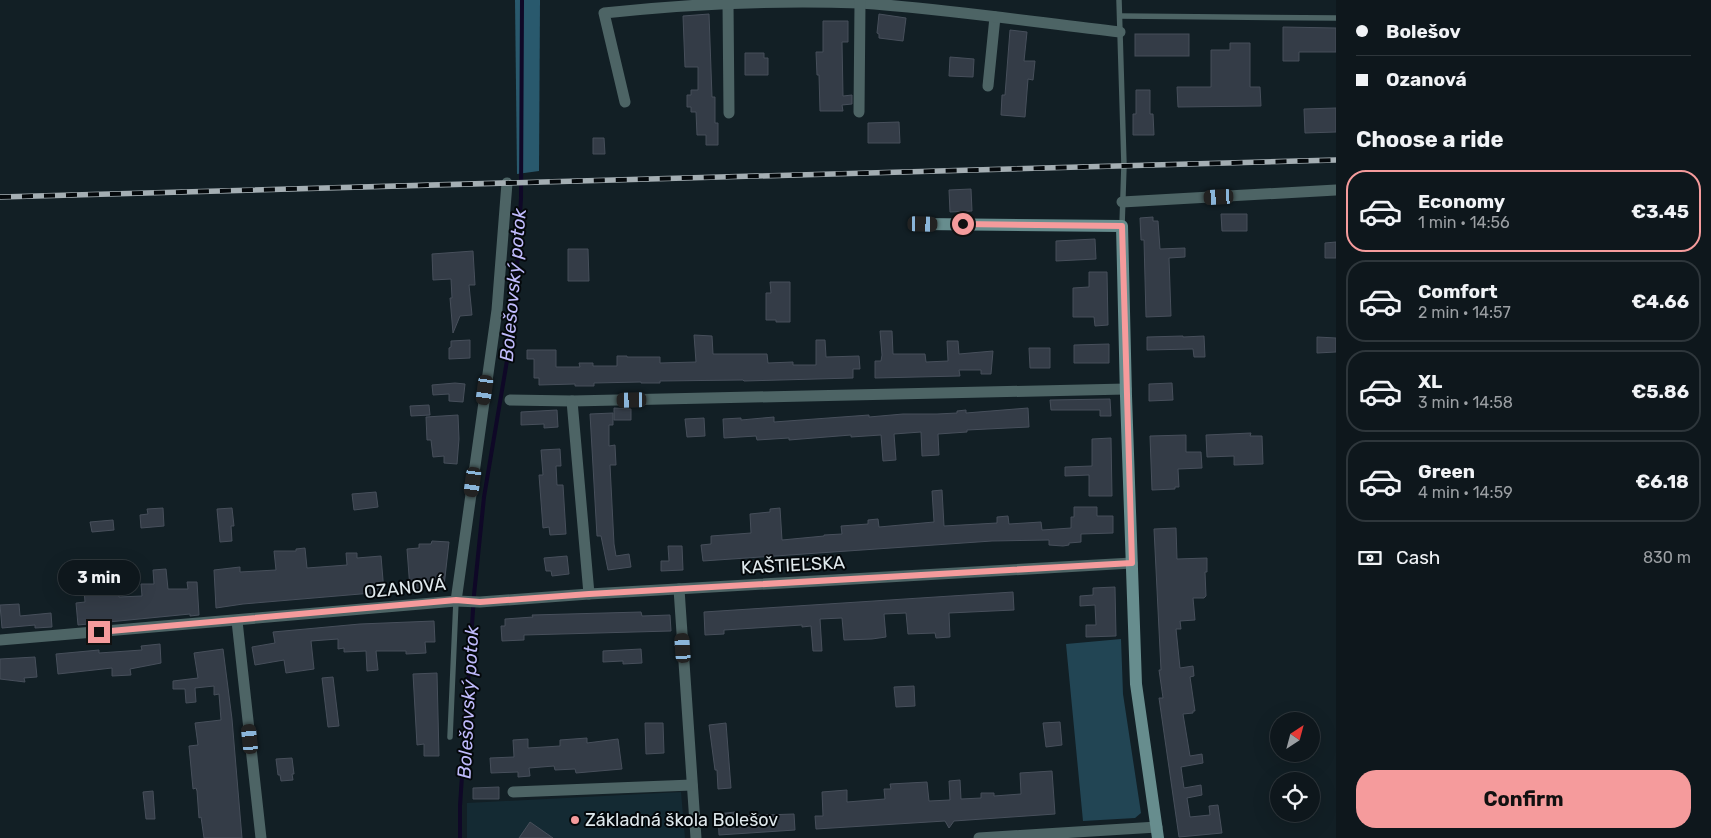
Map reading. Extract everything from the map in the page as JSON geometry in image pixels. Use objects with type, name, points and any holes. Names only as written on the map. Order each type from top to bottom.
[{"type":"street","points":[[625,102],[604,13],[653,8],[795,0],[860,3],[1120,32]]},
{"type":"street","points":[[728,3],[729,113]]},
{"type":"street","points":[[859,112],[860,3]]},
{"type":"street","points":[[988,86],[995,17]]},
{"type":"street","name":"OZANOVÁ","points":[[0,640],[237,621],[456,600],[497,310],[506,183]]},
{"type":"street","points":[[1122,202],[1336,190]]},
{"type":"street","points":[[923,224],[1122,226],[1136,684],[1158,833],[979,838]]},
{"type":"street","points":[[510,400],[572,401],[1126,389]]},
{"type":"street","points":[[572,401],[589,594]]},
{"type":"street","name":"KAŠTIEĽSKA","points":[[456,600],[475,602],[1132,563]]},
{"type":"street","points":[[679,589],[696,838]]},
{"type":"street","points":[[237,621],[261,838]]},
{"type":"street","points":[[513,792],[692,785]]},
{"type":"lane","points":[[1119,0],[1124,165],[1122,226]]},
{"type":"lane","points":[[1120,16],[1336,18]]},
{"type":"lane","points":[[450,737],[456,600]]},
{"type":"shaded area","points":[[515,0],[540,0],[539,171],[517,174]]},
{"type":"shaded area","points":[[1121,639],[1123,694],[1141,813],[1135,818],[1083,821],[1066,644]]},
{"type":"shaded area","name":"Základná škola Bolešov","points":[[681,792],[685,838],[467,838],[467,803]]},
{"type":"building","points":[[709,14],[712,97],[715,97],[715,123],[718,123],[718,145],[706,145],[706,135],[697,135],[696,112],[691,112],[691,107],[687,107],[687,95],[691,95],[691,90],[698,90],[698,67],[685,67],[683,16]]},
{"type":"building","points":[[879,14],[906,18],[903,41],[879,38],[877,33]]},
{"type":"building","points":[[823,21],[848,21],[848,42],[842,42],[843,96],[852,95],[852,104],[842,105],[843,111],[820,111],[816,52],[823,52]]},
{"type":"building","points":[[1283,27],[1336,28],[1336,52],[1299,52],[1299,61],[1283,61]]},
{"type":"building","points":[[1010,30],[1027,32],[1024,61],[1035,61],[1033,80],[1028,79],[1025,117],[1001,115],[1002,95],[1005,95]]},
{"type":"building","points":[[1135,34],[1189,34],[1189,56],[1135,56]]},
{"type":"building","points":[[1230,43],[1250,43],[1250,87],[1260,87],[1261,106],[1178,107],[1177,87],[1211,87],[1211,50],[1230,50]]},
{"type":"building","points":[[745,53],[764,53],[764,58],[768,58],[768,75],[745,75]]},
{"type":"building","points":[[950,57],[974,59],[973,77],[949,76]]},
{"type":"building","points":[[1136,90],[1150,90],[1150,114],[1153,114],[1154,135],[1133,135],[1133,114],[1136,114]]},
{"type":"building","points":[[1336,108],[1336,132],[1305,133],[1304,109]]},
{"type":"building","points":[[899,122],[900,143],[868,143],[868,123]]},
{"type":"building","points":[[593,138],[604,138],[605,154],[593,154]]},
{"type":"building","points":[[971,189],[972,211],[950,212],[949,190]]},
{"type":"building","points":[[1221,214],[1247,214],[1247,231],[1222,231]]},
{"type":"building","points":[[1153,217],[1153,221],[1158,221],[1160,249],[1185,248],[1185,257],[1169,258],[1171,316],[1146,317],[1144,240],[1141,240],[1140,218]]},
{"type":"building","points":[[1095,239],[1096,259],[1056,261],[1056,241]]},
{"type":"building","points":[[1336,242],[1336,258],[1325,258],[1325,243]]},
{"type":"building","points":[[568,249],[588,249],[589,281],[568,281]]},
{"type":"building","points":[[473,251],[475,285],[469,285],[472,315],[460,316],[453,333],[450,298],[452,298],[451,279],[433,280],[432,254]]},
{"type":"building","points":[[1089,272],[1107,272],[1108,325],[1095,326],[1094,317],[1073,317],[1073,288],[1089,287]]},
{"type":"building","points":[[770,282],[790,282],[790,322],[766,320],[766,293],[771,293]]},
{"type":"building","points":[[880,331],[892,331],[893,354],[925,354],[926,362],[948,361],[947,341],[958,341],[959,354],[993,351],[991,374],[981,374],[981,370],[959,370],[960,376],[875,378],[875,361],[881,361],[882,355]]},
{"type":"building","points":[[694,335],[712,336],[713,354],[767,354],[768,363],[793,362],[793,365],[816,365],[816,340],[825,340],[826,357],[859,356],[860,369],[853,369],[853,378],[594,383],[594,386],[575,386],[575,384],[539,385],[539,378],[534,378],[534,359],[527,359],[527,350],[556,350],[556,367],[580,367],[579,363],[593,363],[593,366],[617,366],[617,356],[660,357],[660,363],[696,362]]},
{"type":"building","points":[[1204,336],[1205,357],[1194,357],[1193,349],[1147,350],[1147,337]]},
{"type":"building","points":[[1317,337],[1336,338],[1336,352],[1317,353]]},
{"type":"building","points":[[470,340],[470,358],[449,359],[451,341]]},
{"type":"building","points":[[1109,344],[1109,363],[1074,363],[1074,345]]},
{"type":"building","points":[[1029,348],[1050,348],[1050,368],[1030,368]]},
{"type":"building","points":[[1172,383],[1173,400],[1149,401],[1149,384]]},
{"type":"building","points":[[465,384],[463,402],[449,401],[449,394],[433,395],[432,385]]},
{"type":"building","points":[[1110,399],[1111,416],[1100,416],[1100,410],[1051,410],[1050,400]]},
{"type":"building","points":[[429,405],[430,415],[411,416],[410,406]]},
{"type":"building","points":[[614,408],[631,409],[631,420],[614,420]]},
{"type":"building","points":[[1028,408],[1029,427],[967,430],[967,432],[938,434],[939,455],[922,456],[921,432],[894,434],[896,460],[883,461],[881,435],[851,437],[851,435],[789,440],[789,438],[757,440],[756,436],[724,438],[723,419],[741,418],[741,420],[774,417],[774,422],[869,415],[869,417],[957,413],[957,411],[966,410],[966,413]]},
{"type":"building","points":[[557,410],[558,427],[544,428],[544,424],[521,425],[521,412]]},
{"type":"building","points":[[613,413],[613,425],[609,425],[609,446],[615,445],[616,465],[610,465],[614,544],[616,556],[629,554],[631,567],[608,570],[601,536],[597,536],[590,414]]},
{"type":"building","points":[[458,415],[457,464],[444,463],[444,456],[433,457],[431,440],[427,440],[426,417]]},
{"type":"building","points":[[704,418],[705,436],[687,437],[685,419]]},
{"type":"building","points":[[1251,433],[1250,436],[1262,436],[1263,464],[1234,465],[1234,456],[1207,457],[1206,435]]},
{"type":"building","points":[[1186,435],[1186,452],[1201,452],[1202,468],[1178,469],[1179,487],[1175,487],[1175,489],[1152,490],[1150,436]]},
{"type":"building","points":[[1111,438],[1112,496],[1089,496],[1089,475],[1065,476],[1065,467],[1092,466],[1092,439]]},
{"type":"building","points":[[560,449],[561,466],[556,466],[557,485],[563,485],[566,534],[550,535],[549,527],[543,528],[539,475],[543,475],[541,450]]},
{"type":"building","points":[[942,490],[944,526],[997,523],[997,517],[1008,516],[1009,524],[1041,522],[1042,530],[1071,528],[1071,517],[1074,517],[1074,507],[1097,507],[1097,516],[1113,516],[1113,533],[1081,534],[1081,542],[1069,543],[1069,545],[1063,546],[1049,545],[1049,540],[992,541],[703,561],[701,545],[711,544],[711,536],[751,533],[750,514],[770,512],[770,509],[780,508],[782,540],[842,534],[841,526],[868,524],[868,520],[878,519],[879,527],[934,522],[932,491]]},
{"type":"building","points":[[376,492],[378,507],[354,510],[352,494]]},
{"type":"building","points":[[163,508],[164,526],[141,528],[140,515],[148,514],[147,509]]},
{"type":"building","points":[[232,508],[234,526],[231,526],[232,541],[220,542],[217,509]]},
{"type":"building","points":[[113,520],[114,530],[92,532],[90,522]]},
{"type":"building","points":[[1176,528],[1177,559],[1207,558],[1207,572],[1205,572],[1206,596],[1204,598],[1193,598],[1195,620],[1180,621],[1181,629],[1176,629],[1180,668],[1193,666],[1194,676],[1190,677],[1195,711],[1183,714],[1190,756],[1202,754],[1203,763],[1181,767],[1184,788],[1201,785],[1202,795],[1187,798],[1190,817],[1210,815],[1209,806],[1218,805],[1222,833],[1179,837],[1159,698],[1163,698],[1159,670],[1161,670],[1154,529]]},
{"type":"building","points":[[432,541],[449,542],[444,586],[421,584],[421,588],[410,589],[407,549],[419,548],[419,544],[431,544]]},
{"type":"building","points":[[668,546],[682,546],[683,570],[661,571],[661,561],[669,561]]},
{"type":"building","points":[[305,548],[307,568],[347,565],[346,553],[357,553],[357,558],[381,556],[384,592],[216,608],[214,570],[240,567],[240,572],[276,570],[274,551],[296,551],[296,549]]},
{"type":"building","points":[[567,556],[569,574],[552,576],[551,571],[546,571],[544,558]]},
{"type":"building","points":[[166,569],[168,589],[188,589],[187,582],[197,582],[199,615],[190,616],[190,614],[78,625],[76,603],[85,602],[84,589],[95,587],[94,578],[117,575],[119,597],[142,596],[141,584],[154,584],[153,570]]},
{"type":"building","points":[[1115,587],[1116,636],[1086,637],[1086,625],[1096,625],[1095,605],[1080,606],[1080,596],[1093,595],[1093,588]]},
{"type":"building","points":[[1013,592],[1014,610],[949,613],[950,637],[936,638],[935,633],[908,634],[906,613],[884,614],[886,637],[872,639],[844,640],[842,618],[820,619],[822,651],[813,651],[811,626],[724,630],[724,634],[705,635],[704,612]]},
{"type":"building","points":[[19,604],[20,616],[51,613],[52,627],[35,628],[35,625],[2,628],[0,605]]},
{"type":"building","points":[[641,612],[642,616],[670,615],[671,631],[524,635],[524,640],[502,641],[501,626],[505,626],[505,619],[533,617],[532,615]]},
{"type":"building","points":[[434,621],[435,642],[425,642],[426,653],[406,654],[406,651],[376,651],[378,670],[367,671],[366,651],[344,652],[344,648],[338,649],[338,639],[311,641],[314,669],[286,673],[284,660],[255,665],[252,647],[275,643],[273,632],[360,624]]},
{"type":"building","points":[[160,644],[161,663],[130,669],[131,675],[112,676],[112,668],[58,674],[56,654],[99,650],[99,653],[142,650],[141,646]]},
{"type":"building","points":[[223,649],[232,719],[242,838],[204,838],[201,817],[199,818],[197,791],[196,788],[193,789],[189,746],[198,745],[195,723],[221,720],[219,694],[214,695],[214,686],[195,688],[196,702],[186,703],[185,689],[173,689],[173,681],[198,678],[194,653]]},
{"type":"building","points":[[641,649],[642,663],[623,664],[623,661],[603,662],[603,651]]},
{"type":"building","points":[[35,657],[37,677],[24,678],[25,682],[0,679],[0,659]]},
{"type":"building","points":[[437,673],[439,756],[424,756],[424,744],[417,745],[413,674]]},
{"type":"building","points":[[333,677],[339,726],[328,727],[322,678]]},
{"type":"building","points":[[914,686],[915,706],[896,707],[894,687]]},
{"type":"building","points":[[1060,722],[1062,745],[1046,747],[1043,723]]},
{"type":"building","points":[[645,723],[663,723],[664,753],[646,754]]},
{"type":"building","points":[[726,723],[731,788],[718,789],[717,770],[715,770],[709,725]]},
{"type":"building","points":[[587,738],[587,743],[618,739],[622,769],[576,773],[575,769],[555,770],[554,766],[529,768],[530,776],[518,777],[518,772],[491,773],[490,758],[514,757],[513,740],[528,739],[528,748],[560,746],[560,740]]},
{"type":"building","points":[[292,758],[293,780],[281,781],[280,775],[278,775],[276,759]]},
{"type":"building","points":[[1052,771],[1055,814],[954,821],[949,828],[945,821],[816,829],[815,816],[823,816],[822,792],[847,790],[847,802],[885,799],[884,789],[891,789],[890,784],[927,782],[929,801],[950,800],[949,781],[960,780],[961,799],[981,798],[981,793],[994,793],[994,796],[1021,794],[1020,773]]},
{"type":"building","points":[[499,787],[499,799],[473,799],[473,788]]},
{"type":"building","points":[[153,791],[155,819],[146,819],[143,792]]},
{"type":"building","points":[[735,812],[735,816],[794,814],[795,830],[719,835],[718,814]]},
{"type":"building","points":[[530,822],[553,838],[519,838]]},
{"type":"waterway","name":"Bolešovský potok","points":[[460,838],[460,806],[474,595],[484,497],[514,319],[521,198],[522,0]]},
{"type":"railway","points":[[0,197],[1336,160]]},
{"type":"place","name":"Základná škola Bolešov","points":[[575,820]]},
{"type":"route","points":[[99,632],[456,600],[480,602],[1132,563],[1122,226],[963,224]]}]
